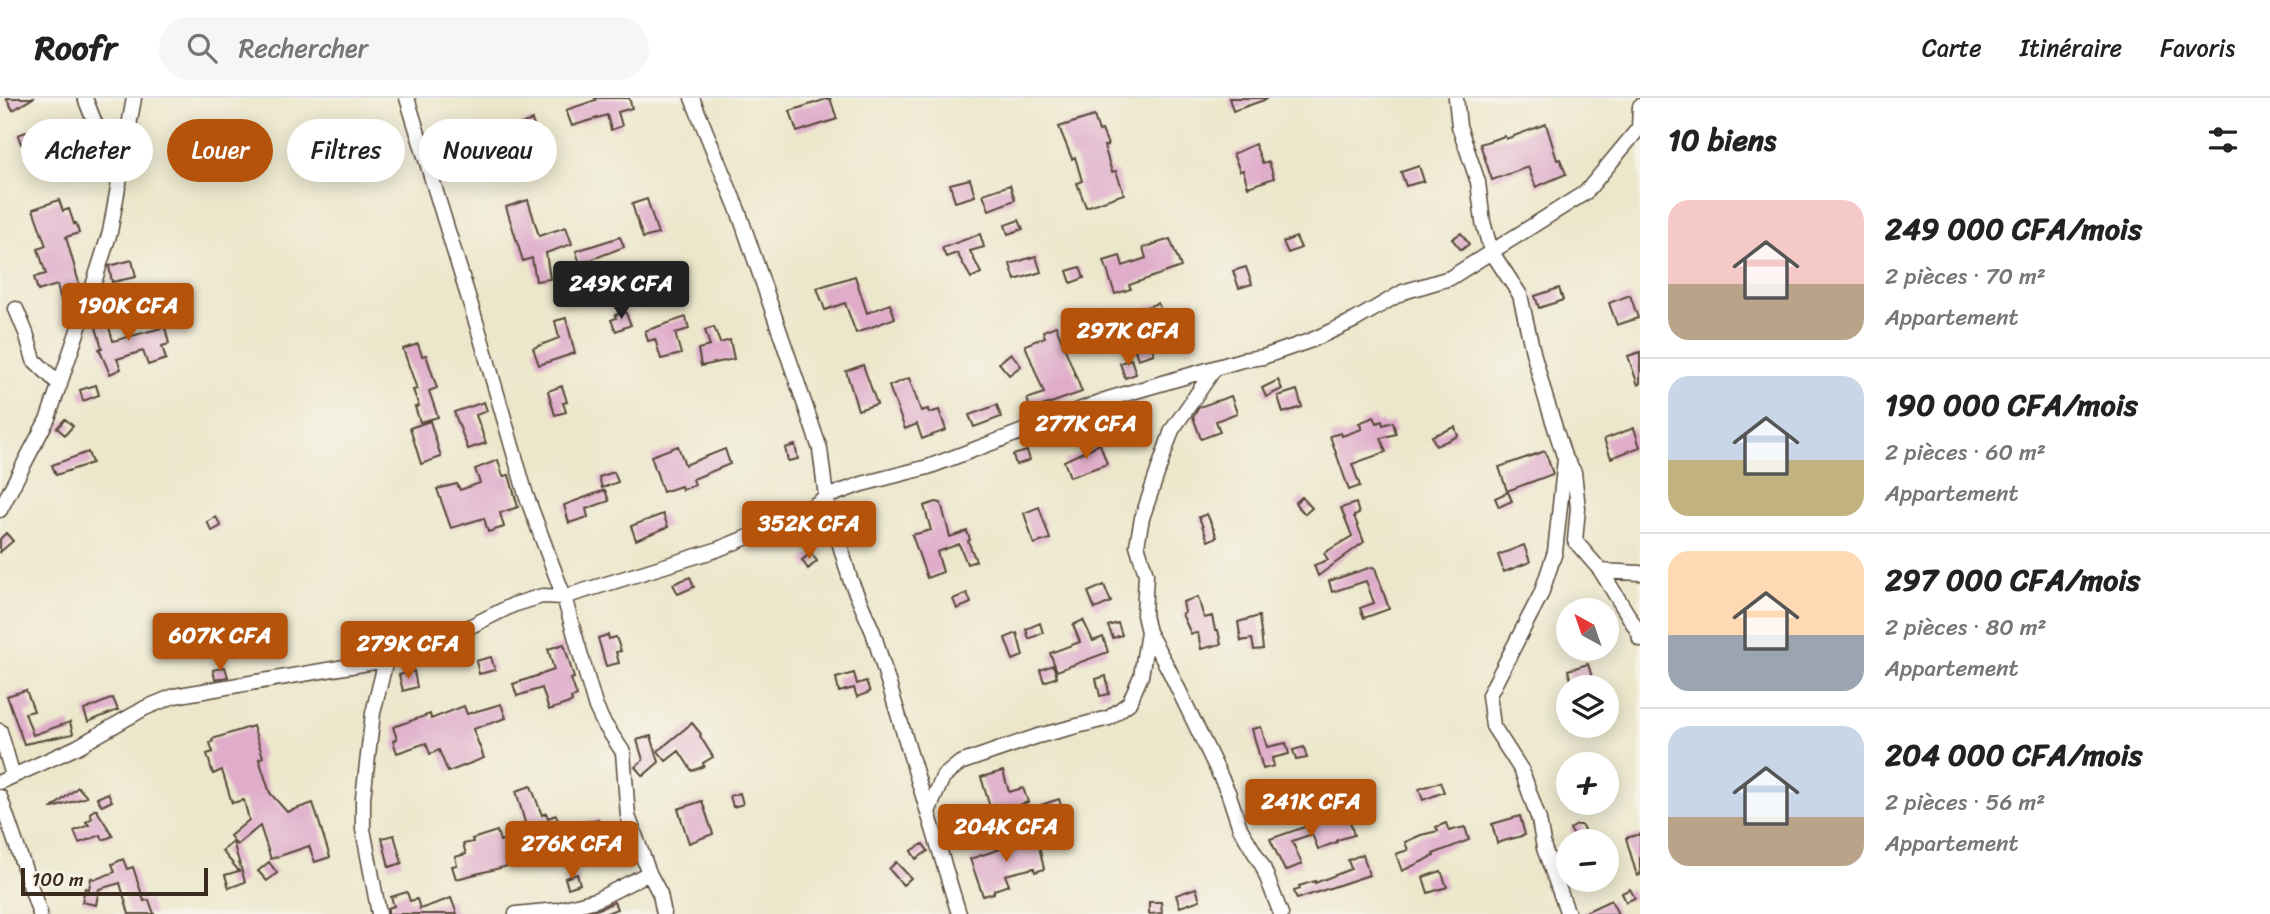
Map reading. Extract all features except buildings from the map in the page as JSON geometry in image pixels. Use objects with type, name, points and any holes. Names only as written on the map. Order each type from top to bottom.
[{"type":"street","points":[[85,98],[119,184]]},
{"type":"street","points":[[0,510],[48,418],[110,232],[134,98]]},
{"type":"street","points":[[407,98],[526,495],[564,597],[594,705],[623,752],[628,816],[649,873],[660,894],[664,914]]},
{"type":"street","points":[[692,98],[739,213],[820,449],[826,497],[850,579],[873,632],[959,914]]},
{"type":"street","points":[[1456,98],[1459,126],[1478,182],[1483,222],[1491,251],[1520,295],[1533,352],[1566,459],[1574,472],[1578,508],[1575,541],[1601,571],[1639,633],[1640,639]]},
{"type":"street","points":[[0,731],[7,779],[77,747],[145,708],[174,696],[386,660],[429,648],[513,605],[542,596],[564,597],[716,550],[797,517],[826,497],[862,484],[928,467],[1108,399],[1242,360],[1263,357],[1312,340],[1355,320],[1403,292],[1450,278],[1586,192],[1639,128],[1640,106]]},
{"type":"street","points":[[16,309],[34,360],[60,384]]},
{"type":"street","points":[[1215,368],[1172,430],[1142,518],[1137,545],[1146,574],[1144,615],[1148,632],[1228,792],[1240,828],[1263,867],[1281,914]]},
{"type":"street","points":[[1566,459],[1555,552],[1541,594],[1489,695],[1493,726],[1521,771],[1539,820],[1544,849],[1568,914]]},
{"type":"street","points":[[1601,571],[1640,573]]},
{"type":"street","points":[[928,812],[943,777],[960,763],[1038,736],[1110,718],[1129,703],[1141,676],[1148,632]]},
{"type":"street","points":[[379,914],[363,829],[363,797],[373,713],[386,660]]},
{"type":"street","points":[[0,797],[40,914]]},
{"type":"street","points":[[516,914],[557,910],[596,900],[649,873]]}]
